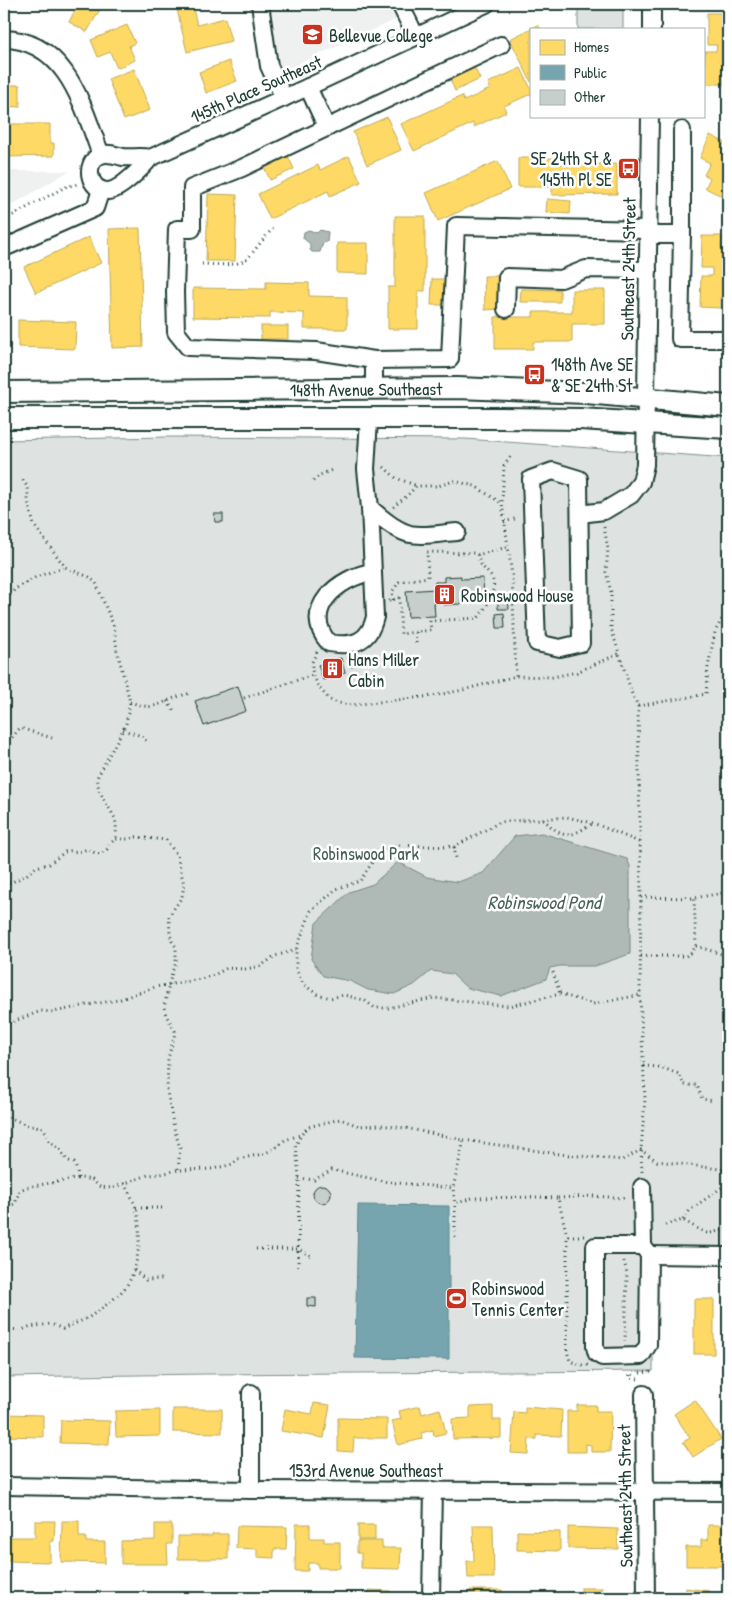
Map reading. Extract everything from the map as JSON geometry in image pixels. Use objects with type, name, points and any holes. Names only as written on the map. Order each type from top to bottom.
[{"type":"main road","name":"148th Avenue Southeast","points":[[4,392],[457,388],[586,393],[728,406]]},
{"type":"main road","name":"148th Avenue Southeast","points":[[4,418],[511,418],[580,419],[728,428]]},
{"type":"street","points":[[260,4],[269,66],[284,98]]},
{"type":"street","points":[[400,4],[416,37]]},
{"type":"street","points":[[652,4],[652,28]]},
{"type":"street","name":"145th Place Southeast","points":[[150,158],[416,37],[478,5]]},
{"type":"street","points":[[4,39],[26,42],[38,48],[63,70],[75,88],[101,155]]},
{"type":"street","points":[[501,45],[242,168],[192,188],[192,229],[177,229],[175,292],[176,332],[188,347],[316,351],[374,360],[450,359],[456,226],[648,232],[682,235]]},
{"type":"street","points":[[308,87],[327,128]]},
{"type":"street","name":"Southeast 24th Street","points":[[580,514],[604,511],[631,496],[641,482],[645,465],[650,118]]},
{"type":"street","points":[[682,130],[680,339],[728,339]]},
{"type":"street","points":[[108,153],[124,157],[140,156],[150,158],[143,167],[116,190],[108,192],[96,185],[89,173],[90,165],[101,155],[108,153]]},
{"type":"street","points":[[4,248],[95,208],[96,185]]},
{"type":"street","points":[[506,309],[507,277],[561,279],[586,269],[648,270]]},
{"type":"street","points":[[374,360],[374,389]]},
{"type":"street","points":[[369,419],[366,469],[375,513],[372,572],[375,617],[371,630],[362,639],[353,644],[329,642],[322,634],[319,624],[320,610],[324,600],[337,587],[347,581],[372,572]]},
{"type":"street","points":[[553,471],[579,479],[580,514],[581,643],[560,648],[537,643],[531,479],[553,471]]},
{"type":"street","points":[[375,513],[409,534],[457,532]]},
{"type":"street","points":[[642,1187],[646,1251],[648,1345],[641,1356],[602,1358],[597,1354],[595,1347],[595,1246],[646,1251],[728,1256]]},
{"type":"street","points":[[251,1393],[251,1490]]},
{"type":"street","name":"Southeast 24th Street","points":[[644,1394],[646,1598]]},
{"type":"street","name":"153rd Avenue Southeast","points":[[4,1486],[251,1490],[728,1492]]},
{"type":"street","points":[[431,1598],[433,1490]]},
{"type":"path","points":[[4,220],[65,187],[96,185]]},
{"type":"path","points":[[202,264],[242,262],[273,229]]},
{"type":"path","points":[[4,343],[12,344]]},
{"type":"path","points":[[510,457],[504,466],[502,503],[512,575],[516,676]]},
{"type":"path","points":[[384,467],[396,478],[416,486],[438,486],[454,481],[475,486],[502,503]]},
{"type":"path","points":[[313,481],[320,475],[332,470]]},
{"type":"path","points":[[23,480],[28,488],[28,500],[34,525],[65,567],[89,577],[96,583],[114,627],[117,650],[130,702],[126,724],[98,776],[97,786],[115,819],[117,826],[116,839]]},
{"type":"path","points":[[375,513],[407,496],[416,486]]},
{"type":"path","points":[[504,522],[512,520]]},
{"type":"path","points":[[604,526],[608,549],[606,572],[611,592],[611,628],[618,654],[638,706],[641,897],[640,995],[645,1099],[641,1150],[642,1187]]},
{"type":"path","points":[[478,555],[480,564],[490,575],[493,582],[489,602],[478,618],[430,621],[431,630],[401,634],[399,598],[393,600],[392,592],[395,585],[402,580],[428,577],[427,552],[475,553],[478,555],[507,546]]},
{"type":"path","points":[[4,603],[15,589],[36,577],[65,567]]},
{"type":"path","points":[[638,706],[706,694],[708,667],[715,632],[728,608]]},
{"type":"path","points":[[416,632],[416,647]]},
{"type":"path","points":[[329,642],[320,648],[314,657],[312,665],[313,675],[327,698],[338,704],[352,706],[432,696],[516,676],[552,677],[577,672],[618,654]]},
{"type":"path","points":[[244,698],[313,675]]},
{"type":"path","points":[[130,702],[143,706],[153,706],[178,695],[192,693]]},
{"type":"path","points":[[167,701],[175,712]]},
{"type":"path","points":[[4,737],[10,740],[20,728],[52,738]]},
{"type":"path","points":[[123,730],[142,736],[147,742]]},
{"type":"path","points":[[639,842],[593,824],[567,817],[500,822],[454,847],[397,845],[379,852],[360,881],[336,889],[311,911],[296,950],[296,968],[303,984],[317,994],[330,998],[344,995],[364,1000],[375,1008],[388,1008],[434,998],[509,1006],[560,994],[593,1004],[640,995]]},
{"type":"path","points":[[543,819],[560,834],[569,836],[593,824]]},
{"type":"path","points":[[4,882],[10,883],[25,876],[36,867],[49,864],[65,852],[78,852],[88,849],[101,854],[116,839],[136,837],[166,840],[177,855],[184,885],[182,896],[169,916],[170,934],[177,951],[176,963],[164,1008],[175,1031],[168,1058],[167,1091],[180,1148],[178,1170]]},
{"type":"path","points":[[454,847],[456,858]]},
{"type":"path","points":[[641,897],[694,898],[728,892]]},
{"type":"path","points":[[641,956],[686,956],[691,953],[696,946],[694,898]]},
{"type":"path","points":[[696,946],[728,956]]},
{"type":"path","points":[[4,1025],[41,1011],[54,1012],[118,1000],[155,987],[170,986],[208,977],[227,968],[246,969],[261,966],[275,956],[296,950]]},
{"type":"path","points":[[553,972],[560,994]]},
{"type":"path","points":[[643,1066],[660,1067],[679,1074],[684,1084],[697,1085],[702,1099],[714,1101]]},
{"type":"path","points":[[4,1115],[29,1126],[43,1128],[49,1141],[60,1149],[67,1160],[74,1163],[78,1178]]},
{"type":"path","points":[[298,1267],[299,1178],[296,1145],[308,1126],[340,1119],[359,1126],[380,1125],[405,1128],[464,1140],[559,1154],[622,1160],[641,1150]]},
{"type":"path","points":[[4,1209],[15,1204],[20,1190],[27,1187],[78,1178],[92,1180],[100,1187],[112,1188],[148,1174],[161,1174],[178,1170],[213,1170],[233,1164],[238,1159],[266,1153],[285,1140],[301,1135]]},
{"type":"path","points":[[455,1237],[453,1188],[464,1140]]},
{"type":"path","points":[[641,1150],[657,1161],[728,1170]]},
{"type":"path","points":[[299,1178],[314,1180],[332,1170],[387,1182],[453,1188]]},
{"type":"path","points":[[4,1329],[22,1330],[29,1327],[51,1324],[63,1329],[90,1316],[117,1296],[131,1279],[139,1238],[139,1222],[136,1208],[124,1183]]},
{"type":"path","points":[[665,1225],[683,1220],[690,1210],[728,1184]]},
{"type":"path","points":[[455,1204],[472,1198],[592,1196],[625,1198]]},
{"type":"path","points":[[558,1198],[567,1236]]},
{"type":"path","points":[[136,1208],[162,1208]]},
{"type":"path","points":[[683,1220],[709,1233],[728,1228]]},
{"type":"path","points":[[256,1249],[298,1249],[313,1257]]},
{"type":"path","points":[[624,1256],[627,1273],[625,1344]]},
{"type":"path","points":[[134,1270],[146,1280],[162,1279]]},
{"type":"shaded area","name":"Bellevue College","points":[[260,4],[431,4],[273,75]]},
{"type":"shaded area","points":[[4,171],[69,171],[4,210]]},
{"type":"green space","points":[[578,8],[623,8],[623,28],[578,28]]},
{"type":"green space","name":"Robinswood Park","points":[[168,437],[465,439],[728,458],[728,1250],[653,1250],[653,1371],[4,1377],[4,440]]},
{"type":"water","points":[[309,230],[317,233],[320,230],[328,232],[327,242],[323,243],[320,252],[312,252],[310,244],[303,238],[304,232]]},
{"type":"water","name":"Robinswood Pond","points":[[542,833],[627,859],[630,866],[630,954],[595,966],[560,966],[550,968],[546,979],[501,996],[467,988],[452,974],[431,971],[414,985],[394,994],[368,990],[350,981],[323,976],[311,959],[316,923],[349,892],[373,884],[398,862],[427,877],[458,882],[483,873],[515,836]]},
{"type":"building: Homes","points":[[78,4],[103,4],[87,32],[69,22]]},
{"type":"building: Homes","points":[[192,4],[197,25],[225,18],[231,41],[187,52],[176,5]]},
{"type":"building: Homes","points":[[707,13],[725,13],[725,25],[728,25],[727,84],[705,84],[705,51],[716,51],[717,45],[707,45]]},
{"type":"building: Homes","points":[[127,25],[135,43],[129,46],[135,60],[117,68],[110,52],[98,57],[91,40]]},
{"type":"building: Homes","points":[[530,29],[530,80],[510,39]]},
{"type":"building: Homes","points":[[229,61],[237,81],[206,93],[199,72]]},
{"type":"building: Homes","points":[[474,67],[480,79],[455,91],[450,79]]},
{"type":"building: Homes","points":[[521,68],[530,87],[530,94],[504,106],[506,112],[474,127],[473,123],[414,151],[401,124],[462,96],[464,101],[490,89],[488,83]]},
{"type":"building: Homes","points":[[134,69],[150,110],[124,120],[108,79]]},
{"type":"building: Homes","points":[[4,85],[20,85],[20,107],[4,106]]},
{"type":"building: Homes","points":[[387,117],[401,150],[367,165],[353,132]]},
{"type":"building: Homes","points":[[5,124],[50,124],[50,143],[54,143],[54,156],[4,157]]},
{"type":"building: Homes","points":[[710,135],[728,144],[728,199],[705,188],[710,178],[704,175],[710,163],[700,158]]},
{"type":"building: Homes","points":[[288,156],[294,169],[270,180],[264,167]]},
{"type":"building: Homes","points":[[349,156],[361,182],[330,196],[328,191],[270,219],[258,194],[318,165],[320,170]]},
{"type":"building: Homes","points":[[518,158],[553,158],[553,164],[617,164],[617,194],[552,195],[552,187],[518,187]]},
{"type":"building: Homes","points":[[498,161],[510,189],[438,221],[426,193]]},
{"type":"building: Homes","points":[[208,194],[237,195],[235,261],[206,261]]},
{"type":"building: Homes","points":[[547,199],[571,201],[570,214],[546,212]]},
{"type":"building: Homes","points":[[395,216],[425,216],[425,291],[418,291],[418,329],[388,329],[388,287],[395,287]]},
{"type":"building: Homes","points":[[140,228],[143,347],[112,348],[109,229]]},
{"type":"building: Homes","points":[[702,236],[722,236],[721,248],[728,248],[728,297],[720,297],[720,308],[700,307],[701,276],[712,276],[712,268],[701,268]]},
{"type":"building: Homes","points":[[89,237],[101,263],[36,293],[24,267]]},
{"type":"building: Homes","points":[[337,243],[368,243],[368,274],[337,273]]},
{"type":"building: Homes","points":[[484,276],[498,276],[499,309],[485,310]]},
{"type":"building: Homes","points":[[432,279],[445,279],[445,305],[431,305]]},
{"type":"building: Homes","points":[[266,282],[309,283],[309,296],[347,297],[347,329],[304,329],[304,313],[270,312],[270,318],[193,317],[193,288],[266,289]]},
{"type":"building: Homes","points":[[521,289],[560,290],[560,302],[520,302]]},
{"type":"building: Homes","points":[[572,290],[605,290],[605,324],[572,324],[572,342],[533,342],[533,349],[495,349],[495,317],[533,317],[533,312],[572,312]]},
{"type":"building: Homes","points":[[18,320],[76,322],[75,349],[18,347]]},
{"type":"building: Homes","points":[[261,326],[288,326],[288,339],[261,339]]},
{"type":"building: Homes","points":[[694,1299],[714,1299],[714,1354],[694,1354]]},
{"type":"building: Homes","points":[[695,1400],[721,1439],[693,1457],[683,1442],[690,1438],[674,1414]]},
{"type":"building: Homes","points":[[314,1403],[330,1405],[324,1438],[281,1431],[285,1409],[312,1414]]},
{"type":"building: Homes","points":[[577,1405],[596,1405],[596,1411],[611,1411],[610,1452],[591,1452],[591,1445],[586,1444],[586,1452],[567,1452],[567,1411],[577,1411]]},
{"type":"building: Homes","points":[[420,1406],[422,1414],[440,1409],[446,1433],[434,1436],[433,1430],[421,1433],[422,1439],[398,1445],[392,1421],[401,1419],[399,1411]]},
{"type":"building: Homes","points":[[493,1406],[493,1420],[501,1420],[501,1438],[453,1439],[452,1419],[470,1418],[470,1407]]},
{"type":"building: Homes","points":[[525,1407],[562,1410],[561,1436],[537,1435],[537,1439],[529,1439],[528,1454],[511,1453],[514,1412],[525,1413]]},
{"type":"building: Homes","points":[[173,1409],[222,1409],[222,1433],[173,1432]]},
{"type":"building: Homes","points":[[160,1410],[160,1436],[116,1437],[115,1411]]},
{"type":"building: Homes","points":[[4,1414],[43,1415],[43,1437],[4,1436]]},
{"type":"building: Homes","points":[[338,1418],[387,1419],[387,1438],[354,1438],[353,1452],[338,1451]]},
{"type":"building: Homes","points":[[61,1420],[110,1421],[109,1444],[60,1443]]},
{"type":"building: Homes","points":[[35,1521],[55,1521],[54,1541],[50,1541],[50,1562],[5,1561],[6,1537],[35,1537]]},
{"type":"building: Homes","points":[[62,1521],[79,1521],[79,1537],[86,1537],[86,1542],[105,1542],[105,1563],[61,1562]]},
{"type":"building: Homes","points":[[155,1524],[172,1524],[172,1544],[167,1544],[168,1564],[121,1564],[121,1541],[155,1540]]},
{"type":"building: Homes","points":[[296,1524],[310,1524],[310,1538],[324,1538],[324,1542],[340,1542],[340,1568],[318,1568],[318,1563],[308,1563],[308,1571],[295,1571]]},
{"type":"building: Homes","points":[[358,1525],[375,1525],[375,1540],[358,1540]]},
{"type":"building: Homes","points":[[473,1525],[493,1525],[494,1578],[468,1578],[467,1561],[474,1561]]},
{"type":"building: Homes","points":[[708,1525],[726,1525],[726,1566],[686,1566],[686,1547],[701,1547],[701,1540],[708,1540]]},
{"type":"building: Homes","points":[[237,1526],[287,1527],[286,1549],[274,1549],[274,1558],[257,1557],[257,1549],[236,1548]]},
{"type":"building: Homes","points":[[568,1527],[618,1529],[618,1549],[568,1548]]},
{"type":"building: Homes","points":[[517,1531],[560,1532],[560,1551],[517,1550]]},
{"type":"building: Homes","points":[[212,1534],[228,1534],[228,1559],[178,1559],[178,1536],[212,1536]]},
{"type":"building: Homes","points":[[357,1541],[382,1541],[382,1548],[401,1548],[400,1569],[361,1568],[361,1553],[357,1553]]},
{"type":"building: Homes","points":[[581,1588],[602,1588],[602,1598],[581,1598]]},
{"type":"building: Homes","points":[[686,1588],[709,1591],[708,1598],[685,1598]]},
{"type":"building: Homes","points":[[369,1590],[390,1591],[390,1598],[369,1598]]},
{"type":"building: Homes","points":[[470,1590],[502,1590],[503,1598],[470,1598]]},
{"type":"building: Homes","points":[[4,1596],[43,1596],[43,1598],[4,1598]]},
{"type":"building: Public","points":[[358,1205],[449,1206],[449,1359],[355,1358]]},
{"type":"building: Other","points":[[214,514],[223,514],[223,522],[215,522]]},
{"type":"building: Other","name":"Robinswood House","points":[[461,576],[461,579],[483,578],[484,599],[461,600],[461,604],[444,605],[444,602],[434,603],[435,616],[408,617],[406,591],[435,589],[435,582],[444,582],[444,577]]},
{"type":"building: Other","points":[[508,596],[509,609],[498,609],[498,597]]},
{"type":"building: Other","points":[[504,613],[505,628],[497,628],[496,614]]},
{"type":"building: Other","points":[[358,654],[361,663],[350,667],[347,657]]},
{"type":"building: Other","name":"Hans Miller Cabin","points":[[341,658],[345,673],[323,680],[318,665]]},
{"type":"building: Other","points":[[238,686],[246,711],[204,726],[195,701]]},
{"type":"building: Other","points":[[322,1185],[328,1188],[331,1194],[328,1200],[322,1203],[316,1200],[313,1194],[316,1188]]},
{"type":"building: Other","points":[[307,1298],[316,1298],[316,1307],[307,1306]]},
{"type":"place","name":"Bellevue College","points":[[313,35]]},
{"type":"place","name":"SE 24th St & 145th Pl SE","points":[[628,168]]},
{"type":"place","name":"148th Ave SE & SE 24th St","points":[[535,374]]},
{"type":"place","name":"Robinswood House","points":[[445,595]]},
{"type":"place","name":"Hans Miller Cabin","points":[[332,669]]},
{"type":"place","name":"Robinswood Tennis Center","points":[[456,1298]]}]
